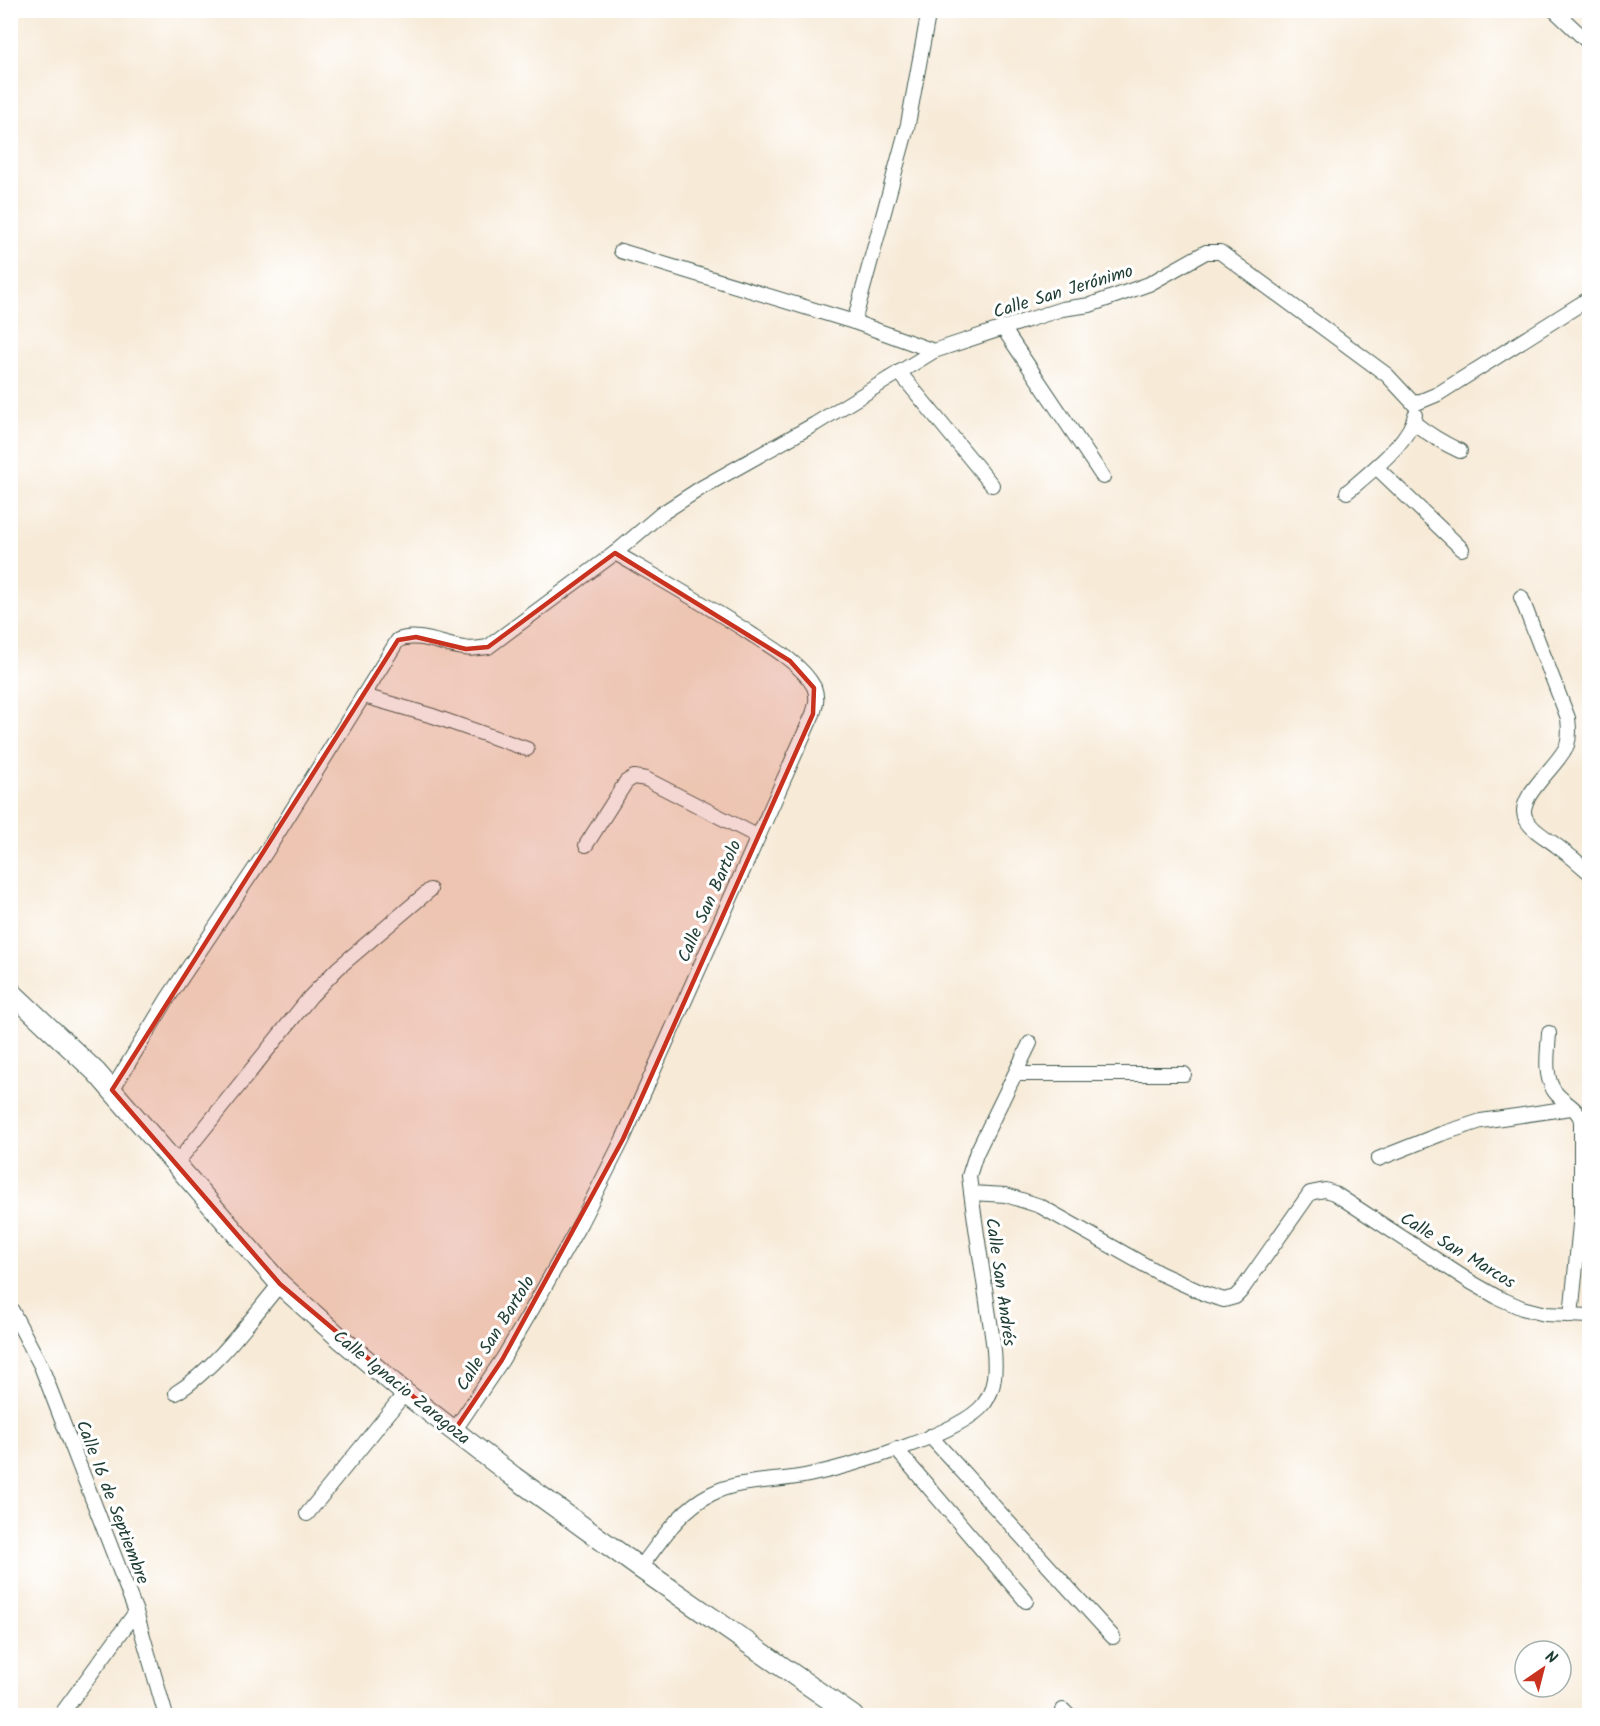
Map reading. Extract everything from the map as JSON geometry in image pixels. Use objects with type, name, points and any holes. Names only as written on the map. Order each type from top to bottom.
[{"type":"street","points":[[854,322],[908,124],[929,10]]},
{"type":"street","points":[[1554,10],[1590,44]]},
{"type":"street","points":[[621,251],[854,322],[934,351]]},
{"type":"street","name":"Calle San Jerónimo","points":[[615,553],[661,514],[701,488],[815,424],[934,351],[1062,309],[1090,305],[1149,284],[1206,252],[1220,252],[1387,375],[1414,404]]},
{"type":"street","points":[[1347,492],[1376,467],[1409,431],[1415,417],[1414,404],[1438,394],[1590,298]]},
{"type":"street","points":[[1003,328],[1103,477]]},
{"type":"street","points":[[899,372],[992,485]]},
{"type":"street","points":[[1413,422],[1434,438],[1460,451]]},
{"type":"street","points":[[1376,467],[1462,549]]},
{"type":"street","points":[[112,1090],[168,998],[266,852],[398,640],[416,637],[466,649],[488,647],[615,553]]},
{"type":"street","name":"Calle San Bartolo","points":[[454,1431],[502,1360],[543,1290],[623,1139],[813,714],[817,698],[814,688],[790,661],[727,618],[615,553]]},
{"type":"street","points":[[1521,597],[1568,718],[1569,732],[1568,744],[1561,756],[1524,802],[1523,810],[1526,819],[1535,830],[1590,873]]},
{"type":"street","points":[[364,696],[433,716],[527,749]]},
{"type":"street","points":[[586,845],[626,783],[634,777],[646,779],[758,836]]},
{"type":"street","points":[[175,1165],[310,997],[338,968],[430,890]]},
{"type":"street","name":"Calle Ignacio Zaragoza","points":[[10,991],[96,1072],[280,1284],[340,1338],[405,1393],[514,1477],[853,1716]]},
{"type":"street","points":[[1549,1033],[1548,1076],[1553,1089],[1571,1108],[1577,1111],[1581,1120],[1581,1214],[1571,1316]]},
{"type":"street","points":[[971,1193],[969,1176],[972,1163],[1030,1043]]},
{"type":"street","points":[[1016,1074],[1184,1074]]},
{"type":"street","points":[[1378,1159],[1481,1121],[1571,1108]]},
{"type":"street","name":"Calle San Marcos","points":[[1316,1191],[1325,1190],[1334,1193],[1497,1297],[1522,1308],[1545,1314],[1590,1316]]},
{"type":"street","name":"Calle San Andrés","points":[[640,1568],[684,1512],[713,1492],[807,1475],[871,1460],[930,1436],[973,1414],[984,1404],[994,1378],[994,1348],[971,1193],[1006,1195],[1040,1206],[1159,1273],[1224,1300],[1235,1297],[1241,1291],[1310,1193],[1316,1191]]},
{"type":"street","points":[[176,1393],[206,1370],[280,1284]]},
{"type":"street","name":"Calle 16 de Septiembre","points":[[10,1307],[41,1366],[136,1612],[165,1716]]},
{"type":"street","points":[[308,1514],[405,1393]]},
{"type":"street","points":[[930,1436],[1113,1637]]},
{"type":"street","points":[[896,1449],[1026,1601]]},
{"type":"street","points":[[60,1716],[136,1612]]},
{"type":"highlighted area","points":[[615,553],[790,661],[814,688],[813,714],[623,1139],[502,1360],[454,1431],[280,1284],[112,1090],[398,640],[416,637],[466,649],[488,647]]}]
